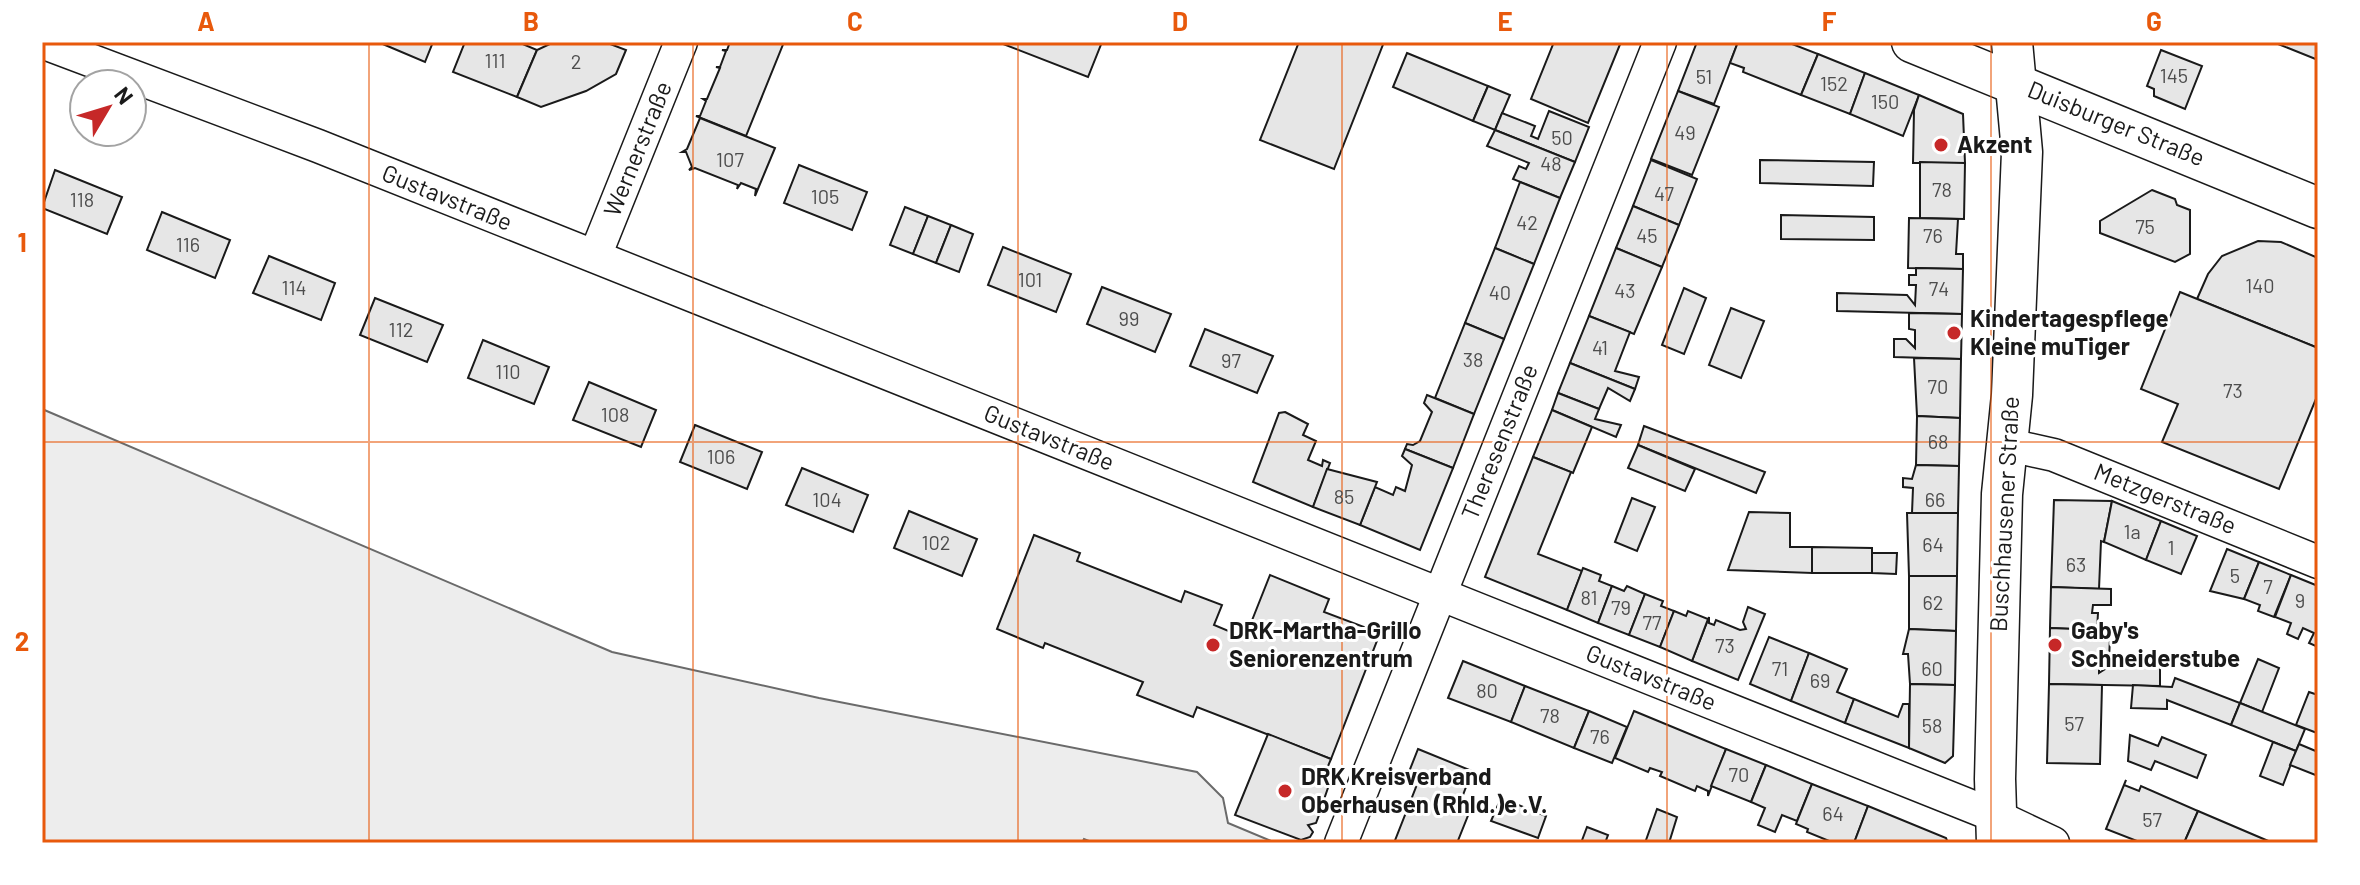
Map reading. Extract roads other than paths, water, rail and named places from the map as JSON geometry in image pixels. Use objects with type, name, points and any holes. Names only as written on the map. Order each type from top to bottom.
[{"type":"main road","name":"Duisburger Straße","points":[[1912,42],[2318,208]]},
{"type":"main road","name":"Buschhausener Straße","points":[[1998,830],[1995,779],[2002,494],[2009,445],[2022,152],[2012,42]]},
{"type":"street","name":"Gustavstraße","points":[[42,42],[107,64],[595,256],[1439,594],[1998,830],[2053,843]]},
{"type":"street","name":"Wernerstraße","points":[[595,256],[681,42]]},
{"type":"street","name":"Theresenstraße","points":[[1341,843],[1660,42]]},
{"type":"street","name":"Metzgerstraße","points":[[2009,445],[2054,455],[2318,562]]},
{"type":"place","name":"Akzent","points":[[1941,145]]},
{"type":"place","name":"Kindertagespflege Kleine muTiger","points":[[1954,333]]},
{"type":"place","name":"DRK-Martha-Grillo Seniorenzentrum","points":[[1213,645]]},
{"type":"place","name":"Gaby's Schneiderstube","points":[[2055,645]]},
{"type":"place","name":"DRK Kreisverband Oberhausen (Rhld.)e .V.","points":[[1285,791]]}]
